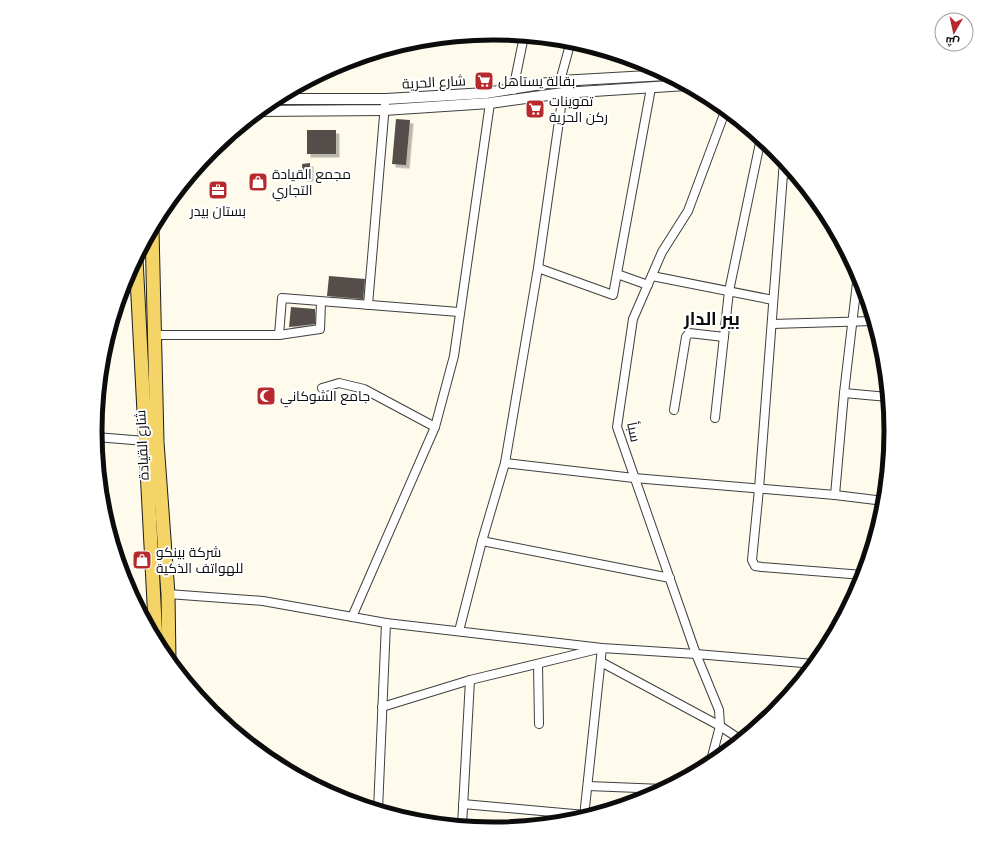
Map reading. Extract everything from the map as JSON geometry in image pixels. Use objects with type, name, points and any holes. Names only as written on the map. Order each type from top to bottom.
[{"type":"main road","name":"شارع القيادة","points":[[152,238],[156,442],[168,594],[169,649]]},
{"type":"main road","name":"شارع القيادة","points":[[137,270],[155,628]]},
{"type":"street","points":[[513,90],[523,41]]},
{"type":"street","points":[[560,81],[569,48]]},
{"type":"street","name":"شارع الحرية","points":[[287,99],[386,99],[486,93],[513,90],[560,81],[646,72]]},
{"type":"street","points":[[270,110],[384,110],[490,103],[563,93],[677,86]]},
{"type":"street","points":[[538,268],[613,295],[651,88]]},
{"type":"street","points":[[459,632],[482,541],[505,463],[538,268],[563,93]]},
{"type":"street","points":[[368,305],[386,99]]},
{"type":"street","points":[[352,617],[435,427],[454,356],[459,312],[490,103]]},
{"type":"street","name":"سبأ","points":[[713,754],[720,726],[719,710],[696,654],[616,427],[633,319],[662,252],[688,211],[724,116]]},
{"type":"street","points":[[715,418],[729,291],[759,145]]},
{"type":"street","points":[[783,169],[759,489],[752,560],[755,566],[762,568],[856,575]]},
{"type":"street","points":[[783,173],[788,174]]},
{"type":"street","points":[[617,274],[648,285]]},
{"type":"street","points":[[652,276],[773,300]]},
{"type":"street","points":[[835,495],[844,393],[856,287]]},
{"type":"street","points":[[279,335],[282,298],[459,312]]},
{"type":"street","points":[[154,335],[279,335],[320,329],[321,302]]},
{"type":"street","points":[[772,324],[868,321]]},
{"type":"street","points":[[674,410],[686,337],[689,333],[724,337]]},
{"type":"street","points":[[322,388],[339,383],[364,389],[435,427]]},
{"type":"street","points":[[844,393],[882,396]]},
{"type":"street","points":[[102,437],[145,441]]},
{"type":"street","points":[[505,463],[634,478],[878,499]]},
{"type":"street","points":[[482,541],[670,578]]},
{"type":"street","points":[[168,594],[263,601],[386,623],[602,648],[807,663]]},
{"type":"street","points":[[378,805],[386,623]]},
{"type":"street","points":[[586,811],[602,648]]},
{"type":"street","points":[[382,707],[470,680],[602,648]]},
{"type":"street","points":[[601,662],[720,726],[736,737]]},
{"type":"street","points":[[538,664],[539,724]]},
{"type":"street","points":[[462,821],[470,680]]},
{"type":"street","points":[[588,786],[651,789]]},
{"type":"street","points":[[463,804],[568,814]]},
{"type":"building","points":[[396,119],[410,120],[406,165],[392,164]]},
{"type":"building","points":[[307,130],[336,130],[336,154],[307,154]]},
{"type":"building","points":[[310,163],[310,178],[303,178],[302,164]]},
{"type":"building","points":[[329,276],[365,279],[363,299],[327,296]]},
{"type":"building","points":[[291,307],[315,309],[315,324],[289,327]]},
{"type":"place","name":"بقالة يستاهل","points":[[484,81]]},
{"type":"place","name":"تموينات ركن الحرية","points":[[535,109]]},
{"type":"place","name":"مجمع القيادة التجاري","points":[[258,182]]},
{"type":"place","name":"بستان بيدر","points":[[218,190]]},
{"type":"place","name":"جامع الشوكاني","points":[[266,396]]},
{"type":"place","name":"شركة بينكو للهواتف الذكية","points":[[142,560]]},
{"type":"district","name":"بير الدار","points":[[712,319]]}]
